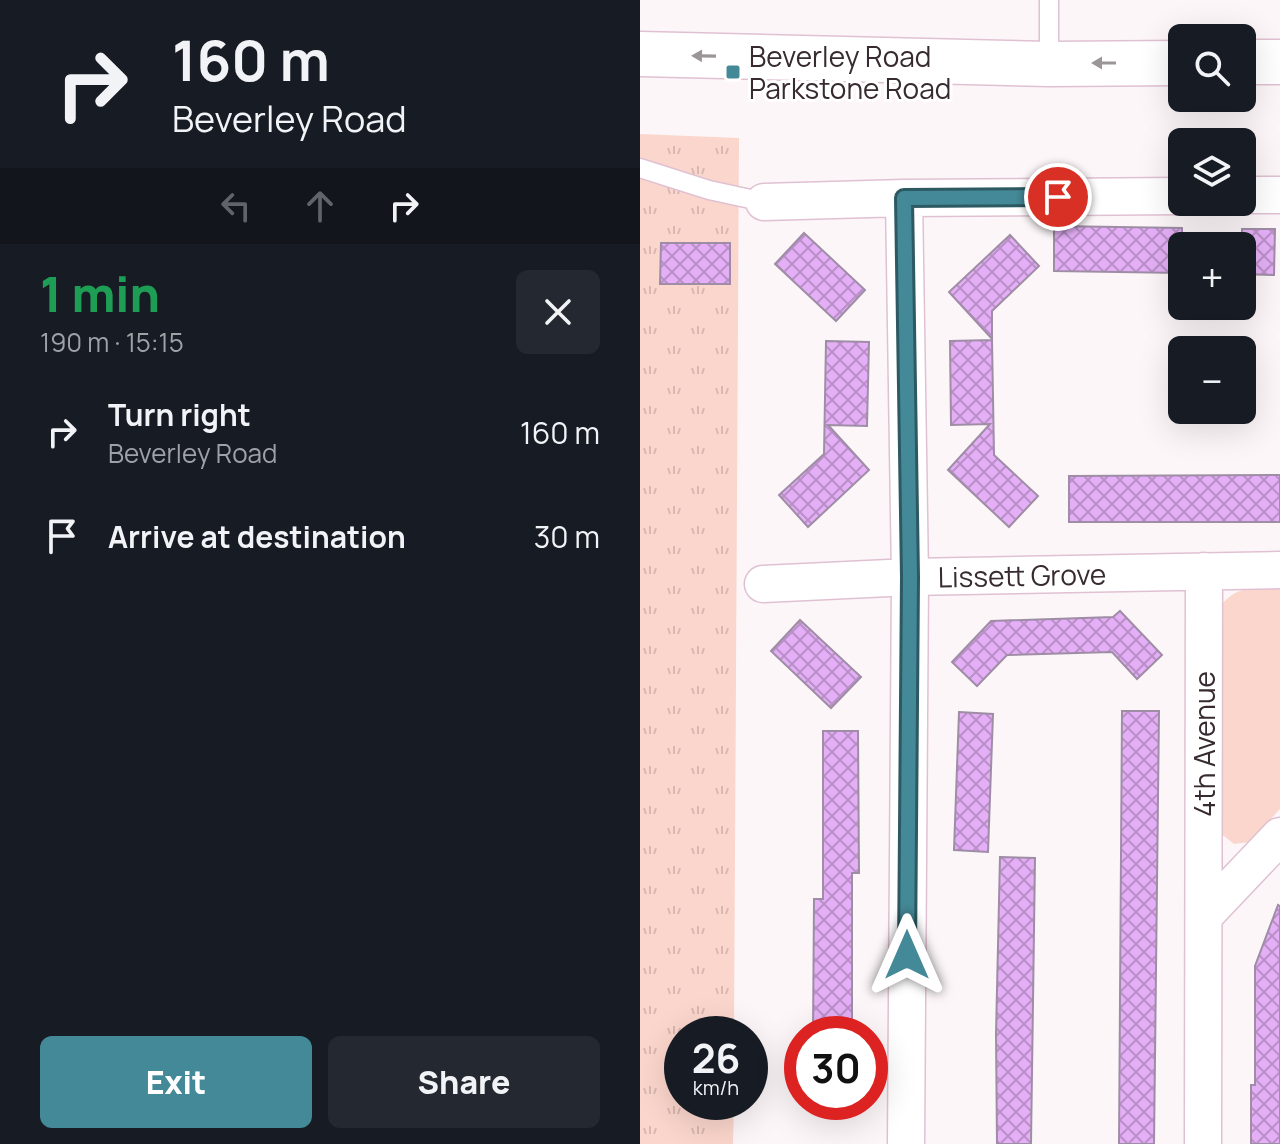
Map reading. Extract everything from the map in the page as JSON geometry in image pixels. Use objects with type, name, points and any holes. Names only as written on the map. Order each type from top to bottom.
[{"type":"main road","points":[[640,54],[1049,64],[1168,63]]},
{"type":"main road","points":[[1256,62],[1280,62]]},
{"type":"street","points":[[1256,195],[1280,195]]},
{"type":"street","points":[[764,202],[1168,196]]},
{"type":"street","points":[[904,198],[910,577],[906,1144]]},
{"type":"street","name":"Lissett Grove","points":[[763,584],[910,577],[1280,570]]},
{"type":"street","name":"4th Avenue","points":[[1203,1144],[1204,571]]},
{"type":"street","points":[[1204,916],[1280,836]]},
{"type":"lane","points":[[1049,0],[1049,64]]},
{"type":"lane","points":[[640,168],[709,190],[764,202]]},
{"type":"green space","points":[[640,134],[739,138],[734,1016],[664,1016],[664,1120],[734,1120],[733,1144],[640,1144]]},
{"type":"green space","points":[[1280,587],[1280,809],[1250,842],[1234,844],[1219,832],[1216,612],[1236,592]]},
{"type":"building","points":[[1054,226],[1182,228],[1182,232],[1168,232],[1168,273],[1054,271]]},
{"type":"building","points":[[1242,229],[1275,229],[1274,275],[1256,274],[1256,232],[1242,232]]},
{"type":"building","points":[[804,233],[865,290],[836,321],[775,264]]},
{"type":"building","points":[[1010,235],[1039,266],[992,311],[992,339],[949,292]]},
{"type":"building","points":[[661,243],[730,243],[730,284],[660,284]]},
{"type":"building","points":[[992,340],[994,455],[1038,496],[1009,527],[948,470],[990,424],[951,425],[950,341]]},
{"type":"building","points":[[826,341],[869,342],[867,426],[828,425],[869,470],[808,527],[779,495],[824,454]]},
{"type":"building","points":[[1280,475],[1280,522],[1069,522],[1069,476]]},
{"type":"building","points":[[1120,611],[1162,655],[1137,679],[1112,652],[1007,655],[977,686],[952,662],[991,621],[1113,617]]},
{"type":"building","points":[[800,620],[861,677],[831,708],[771,651]]},
{"type":"building","points":[[1122,711],[1159,711],[1154,1144],[1119,1144]]},
{"type":"building","points":[[959,712],[993,714],[988,852],[954,850]]},
{"type":"building","points":[[823,731],[858,731],[859,873],[852,873],[852,1016],[813,1016],[814,899],[823,899]]},
{"type":"building","points":[[1000,857],[1035,858],[1031,1144],[997,1144]]},
{"type":"building","points":[[1278,905],[1280,1144],[1251,1144],[1251,1085],[1255,1085],[1255,966]]},
{"type":"place","name":"Beverley Road Parkstone Road","points":[[733,72]]},
{"type":"route","points":[[907,955],[910,577],[904,198],[1058,197]]}]
